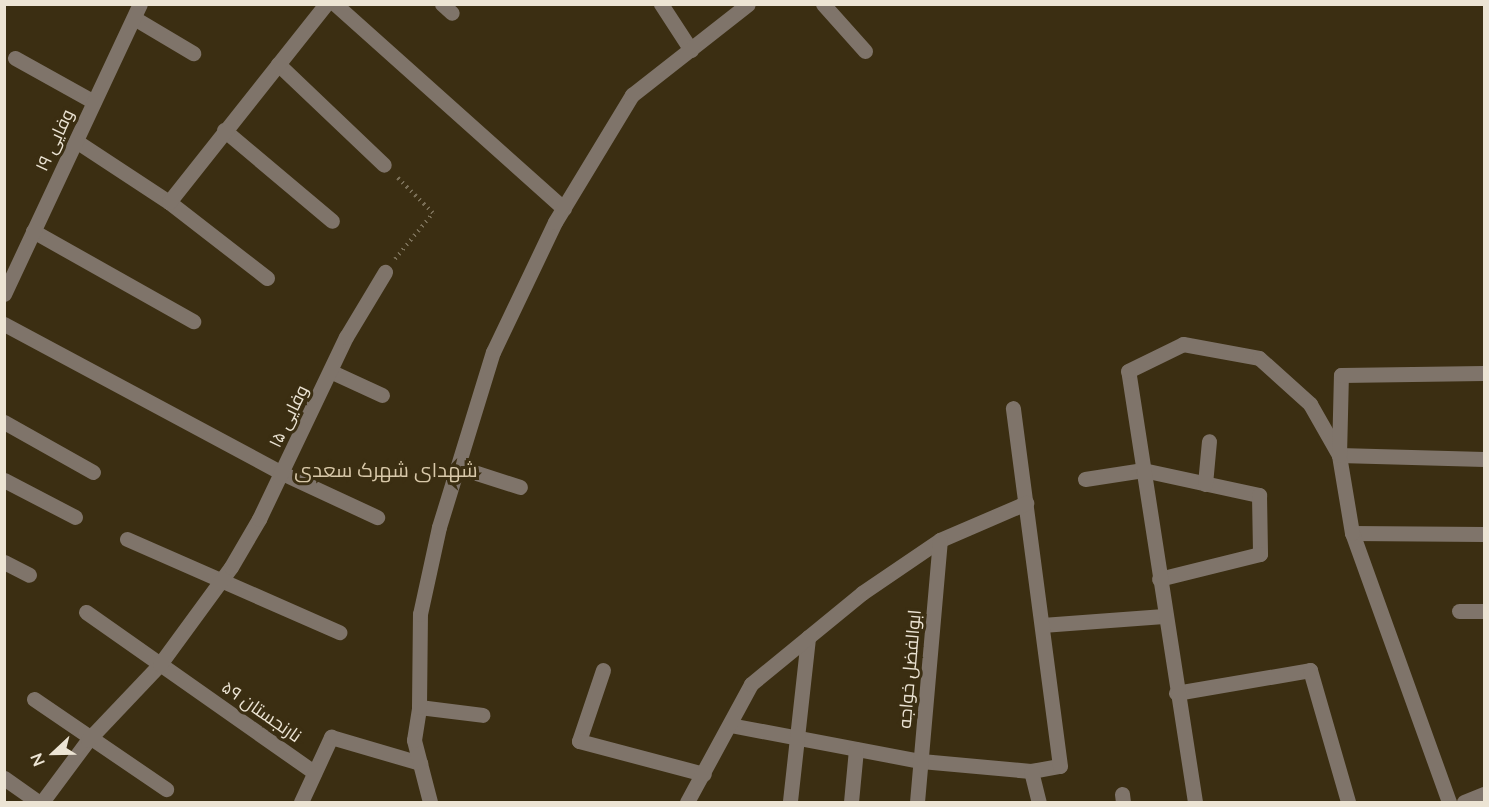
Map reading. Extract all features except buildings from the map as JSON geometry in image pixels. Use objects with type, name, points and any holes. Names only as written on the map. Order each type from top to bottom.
[{"type":"street","points":[[169,202],[326,4]]},
{"type":"street","points":[[335,4],[564,209]]},
{"type":"street","points":[[661,4],[691,50]]},
{"type":"street","points":[[430,802],[414,740],[419,707],[420,614],[458,467],[493,352],[564,209],[632,95],[748,4]]},
{"type":"street","points":[[823,4],[865,51]]},
{"type":"street","points":[[137,11],[193,53]]},
{"type":"street","name":"وفایی ۱۹","points":[[4,294],[137,11]]},
{"type":"street","points":[[15,58],[94,102]]},
{"type":"street","points":[[278,64],[384,165]]},
{"type":"street","points":[[224,130],[332,221]]},
{"type":"street","points":[[76,141],[169,202],[267,278]]},
{"type":"street","points":[[33,231],[193,321]]},
{"type":"street","name":"وفایی ۱۵","points":[[40,802],[88,740],[160,664],[220,582],[282,473],[385,272]]},
{"type":"street","points":[[4,324],[282,473],[377,517]]},
{"type":"street","points":[[1195,802],[1164,616],[1128,371],[1184,344],[1259,358],[1310,404],[1339,455]]},
{"type":"street","points":[[332,372],[382,395]]},
{"type":"street","points":[[1449,802],[1352,533],[1339,455],[1341,375],[1485,373]]},
{"type":"street","points":[[730,725],[921,761],[1031,771],[1060,766],[1013,408]]},
{"type":"street","points":[[4,422],[93,472]]},
{"type":"street","points":[[1205,484],[1209,441]]},
{"type":"street","points":[[1339,455],[1485,459]]},
{"type":"street","points":[[458,467],[520,487]]},
{"type":"street","points":[[1085,478],[1143,470],[1259,495],[1260,554],[1159,579]]},
{"type":"street","points":[[4,480],[75,518]]},
{"type":"street","points":[[687,802],[751,684],[808,638],[940,540],[1026,502]]},
{"type":"street","points":[[1352,533],[1485,534]]},
{"type":"street","points":[[127,539],[220,582],[339,632]]},
{"type":"street","name":"ابوالفضل خواجه","points":[[917,802],[940,540]]},
{"type":"street","points":[[4,562],[29,575]]},
{"type":"street","points":[[1459,611],[1485,611]]},
{"type":"street","name":"نارنجستان ۵۹","points":[[86,612],[314,772]]},
{"type":"street","points":[[1042,625],[1164,616]]},
{"type":"street","points":[[790,801],[808,638]]},
{"type":"street","points":[[603,670],[579,741],[704,774]]},
{"type":"street","points":[[1176,693],[1310,670],[1348,802]]},
{"type":"street","points":[[34,699],[88,740],[166,789]]},
{"type":"street","points":[[419,707],[483,715]]},
{"type":"street","points":[[301,802],[331,737],[420,764]]},
{"type":"street","points":[[851,802],[856,749]]},
{"type":"street","points":[[1031,771],[1040,802]]},
{"type":"street","points":[[4,778],[40,802]]},
{"type":"street","points":[[1464,802],[1485,794]]},
{"type":"path","points":[[384,165],[433,213],[385,272]]},
{"type":"district","name":"شهدای شهرک سعدی","points":[[386,469]]}]
